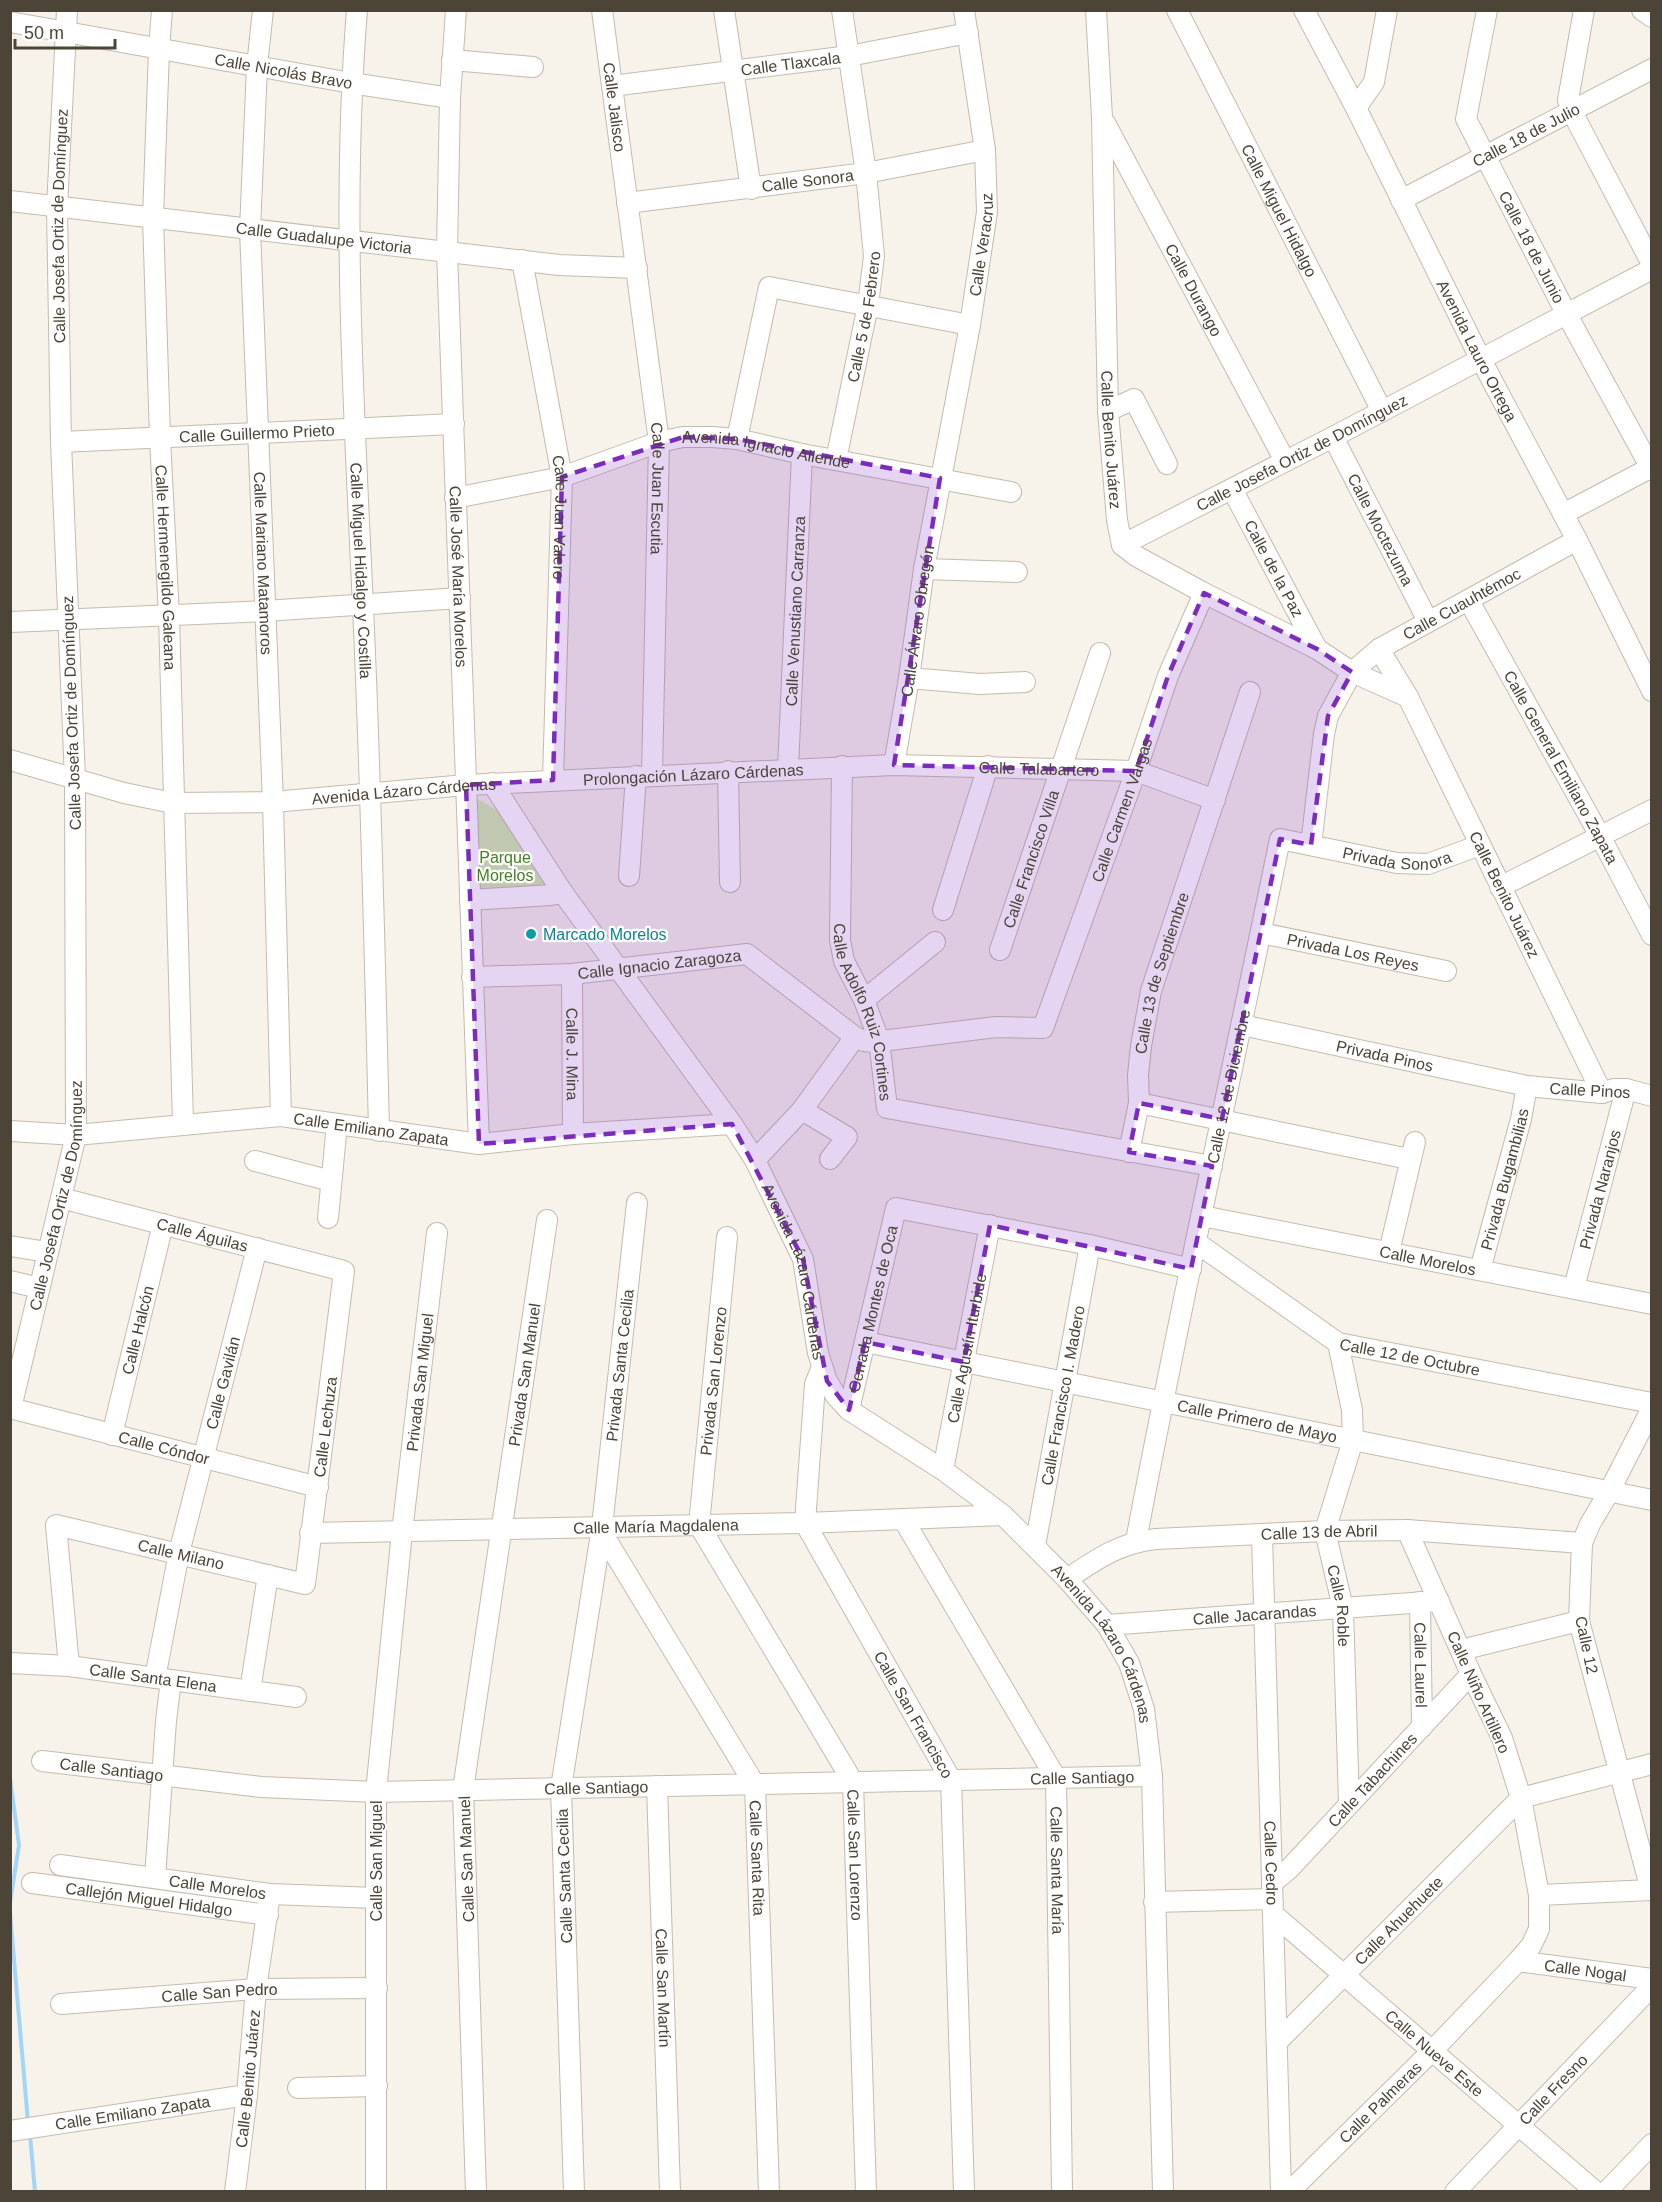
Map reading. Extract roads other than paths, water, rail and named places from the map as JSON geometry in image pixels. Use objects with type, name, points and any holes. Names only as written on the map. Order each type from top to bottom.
[{"type":"street","name":"Calle Josefa Ortiz de Domínguez","points":[[11,1408],[19,1336],[39,1288],[76,1135],[75,779],[61,442],[57,207],[67,10]]},
{"type":"street","name":"Calle Hermenegildo Galeana","points":[[162,10],[153,218],[160,438],[169,616],[183,1124]]},
{"type":"street","name":"Calle Mariano Matamoros","points":[[263,10],[257,66],[249,230],[273,802],[281,1116]]},
{"type":"street","name":"Calle Miguel Hidalgo y Costilla","points":[[357,10],[351,83],[349,240],[354,428],[371,793],[379,1131]]},
{"type":"street","name":"Calle José María Morelos","points":[[456,10],[450,98],[447,251],[479,1144]]},
{"type":"street","name":"Calle Jalisco","points":[[602,10],[627,203]]},
{"type":"street","points":[[724,10],[750,189]]},
{"type":"street","name":"Calle 5 de Febrero","points":[[836,460],[868,305],[874,256],[866,173],[842,10]]},
{"type":"street","name":"Calle Veracruz","points":[[940,478],[970,325],[987,212],[985,150],[964,10]]},
{"type":"street","name":"Calle Benito Juárez","points":[[1096,10],[1102,118],[1108,411],[1117,520],[1122,545]]},
{"type":"street","name":"Calle Miguel Hidalgo","points":[[1177,10],[1382,411]]},
{"type":"street","name":"Avenida Lauro Ortega","points":[[1304,10],[1356,108],[1480,358],[1577,540],[1652,691]]},
{"type":"street","points":[[1356,108],[1374,82],[1388,10]]},
{"type":"street","name":"Calle 18 de Junio","points":[[1487,10],[1466,120],[1566,313],[1651,468]]},
{"type":"street","points":[[1584,10],[1568,100],[1571,110],[1652,266]]},
{"type":"street","points":[[1642,10],[1652,17]]},
{"type":"street","name":"Calle Nicolás Bravo","points":[[10,22],[351,83],[450,98]]},
{"type":"street","name":"Calle Tlaxcala","points":[[612,86],[849,56],[968,33]]},
{"type":"street","points":[[1652,54],[1652,60]]},
{"type":"street","points":[[452,60],[533,67]]},
{"type":"street","name":"Calle 18 de Julio","points":[[1401,200],[1652,69]]},
{"type":"street","name":"Calle Durango","points":[[1102,118],[1285,461]]},
{"type":"street","name":"Calle Sonora","points":[[627,203],[866,173],[985,150]]},
{"type":"street","name":"Calle Guadalupe Victoria","points":[[10,201],[559,266],[637,268]]},
{"type":"street","name":"Calle Juan Escutia","points":[[627,203],[659,442],[644,776],[629,876]]},
{"type":"street","name":"Calle Juan Valero","points":[[522,260],[562,477],[554,780]]},
{"type":"street","name":"Calle Josefa Ortiz de Domínguez","points":[[1122,545],[1333,437],[1652,266]]},
{"type":"street","points":[[737,439],[769,287],[970,325]]},
{"type":"street","points":[[1108,411],[1134,399],[1167,464]]},
{"type":"street","name":"Calle Guillermo Prieto","points":[[61,442],[454,424]]},
{"type":"street","name":"Avenida Ignacio Allende","points":[[455,498],[562,477],[659,442],[682,437],[737,439],[802,454],[1011,492]]},
{"type":"street","name":"Calle Moctezuma","points":[[1333,437],[1428,621]]},
{"type":"street","name":"Calle Venustiano Carranza","points":[[788,769],[802,454]]},
{"type":"street","points":[[1563,514],[1651,468]]},
{"type":"street","name":"Calle Álvaro Obregón","points":[[894,765],[940,478]]},
{"type":"street","name":"Calle de la Paz","points":[[1232,489],[1317,649]]},
{"type":"street","name":"Calle Cuauhtémoc","points":[[1352,672],[1379,649],[1577,540]]},
{"type":"street","points":[[1122,545],[1136,556],[1204,593],[1317,649],[1352,672],[1408,697]]},
{"type":"street","points":[[924,569],[1017,572]]},
{"type":"street","name":"Calle Carmen Vargas","points":[[879,1040],[996,1027],[1043,1028],[1168,676],[1204,593]]},
{"type":"street","points":[[10,622],[265,611],[460,598]]},
{"type":"street","name":"Calle General Emiliano Zapata","points":[[1469,601],[1600,836],[1652,935]]},
{"type":"street","name":"Calle Benito Juárez","points":[[1379,649],[1408,697],[1602,1093]]},
{"type":"street","name":"Calle Francisco Villa","points":[[1000,950],[1100,653]]},
{"type":"street","points":[[1311,845],[1326,725],[1352,672]]},
{"type":"street","points":[[909,678],[980,684],[1025,682]]},
{"type":"street","name":"Calle 13 de Septiembre","points":[[1129,1152],[1139,1103],[1138,1075],[1141,1046],[1151,991],[1250,692]]},
{"type":"street","name":"Avenida Lázaro Cárdenas","points":[[10,760],[124,793],[173,803],[273,802],[492,783],[563,893],[732,1124],[755,1160],[803,1259],[822,1367],[826,1381],[836,1396],[849,1410],[943,1470],[1003,1515],[1067,1579],[1107,1624],[1129,1663],[1144,1709],[1152,1776],[1163,2192]]},
{"type":"street","name":"Prolongación Lázaro Cárdenas","points":[[492,783],[894,765]]},
{"type":"street","name":"Calle Talabartero","points":[[894,765],[1136,771],[1215,800]]},
{"type":"street","name":"Calle Adolfo Ruiz Cortines","points":[[842,766],[840,940],[844,961],[864,1000],[879,1040],[887,1108],[1212,1166]]},
{"type":"street","points":[[943,910],[988,766]]},
{"type":"street","points":[[728,771],[730,882]]},
{"type":"street","points":[[1500,887],[1652,810]]},
{"type":"street","name":"Calle 12 de Diciembre","points":[[1136,1541],[1162,1402],[1280,839],[1311,845]]},
{"type":"street","name":"Privada Sonora","points":[[1311,845],[1397,863],[1428,864],[1480,845]]},
{"type":"street","points":[[470,900],[551,896],[563,893]]},
{"type":"street","name":"Privada Los Reyes","points":[[1261,933],[1446,971]]},
{"type":"street","points":[[864,1000],[935,942]]},
{"type":"street","name":"Calle Ignacio Zaragoza","points":[[472,977],[572,974],[747,954],[855,1037]]},
{"type":"street","name":"Calle J. Mina","points":[[572,974],[573,1134]]},
{"type":"street","name":"Privada Pinos","points":[[1242,1025],[1486,1076],[1521,1097]]},
{"type":"street","points":[[755,1160],[802,1110],[855,1037],[864,1041],[879,1040]]},
{"type":"street","name":"Calle Pinos","points":[[1521,1097],[1602,1093],[1614,1089],[1626,1089],[1652,1096]]},
{"type":"street","name":"Privada Naranjos","points":[[1574,1288],[1626,1089]]},
{"type":"street","name":"Privada Bugambilias","points":[[1480,1270],[1521,1097]]},
{"type":"street","points":[[1139,1103],[1412,1150],[1389,1252]]},
{"type":"street","points":[[802,1110],[847,1137],[830,1159]]},
{"type":"street","name":"Calle Emiliano Zapata","points":[[10,1131],[76,1135],[281,1116],[479,1144],[573,1134],[732,1124]]},
{"type":"street","points":[[328,1218],[337,1124]]},
{"type":"street","points":[[255,1161],[331,1182]]},
{"type":"street","name":"Calle Águilas","points":[[61,1198],[344,1271]]},
{"type":"street","name":"Privada Santa Cecilia","points":[[601,1529],[638,1203]]},
{"type":"street","name":"Cerrada Montes de Oca","points":[[849,1410],[896,1208],[990,1225]]},
{"type":"street","name":"Calle Morelos","points":[[1202,1216],[1652,1304]]},
{"type":"street","name":"Privada San Manuel","points":[[501,1529],[547,1220]]},
{"type":"street","name":"Calle Halcón","points":[[112,1435],[163,1224]]},
{"type":"street","points":[[990,1225],[1090,1245],[1191,1269]]},
{"type":"street","name":"Calle Agustín Iturbide","points":[[943,1470],[990,1225]]},
{"type":"street","name":"Privada San Miguel","points":[[402,1532],[437,1233]]},
{"type":"street","name":"Privada San Lorenzo","points":[[699,1525],[727,1237]]},
{"type":"street","name":"Calle 12 de Octubre","points":[[1197,1243],[1338,1343],[1652,1403]]},
{"type":"street","name":"Calle Francisco I. Madero","points":[[1035,1546],[1090,1245]]},
{"type":"street","points":[[10,1246],[47,1252]]},
{"type":"street","name":"Calle Gavilán","points":[[155,1878],[161,1776],[163,1679],[179,1553],[257,1248]]},
{"type":"street","name":"Calle Lechuza","points":[[305,1584],[344,1271]]},
{"type":"street","points":[[10,1281],[39,1288]]},
{"type":"street","name":"Calle Primero de Mayo","points":[[865,1342],[1609,1492],[1651,1503]]},
{"type":"street","points":[[1324,1531],[1353,1440],[1352,1410],[1338,1343]]},
{"type":"street","points":[[805,1523],[815,1384],[822,1367]]},
{"type":"street","name":"Calle Cóndor","points":[[11,1408],[318,1487]]},
{"type":"street","name":"Calle 12","points":[[1651,1890],[1579,1621],[1582,1543],[1652,1408]]},
{"type":"street","name":"Calle María Magdalena","points":[[310,1533],[601,1529],[1003,1515]]},
{"type":"street","name":"Calle Santa María","points":[[903,1520],[1056,1778],[1062,2192]]},
{"type":"street","name":"Calle San Francisco","points":[[805,1523],[951,1780],[964,2192]]},
{"type":"street","name":"Calle Milano","points":[[69,1666],[57,1525],[305,1584]]},
{"type":"street","name":"Calle San Lorenzo","points":[[699,1525],[853,1782],[866,2192]]},
{"type":"street","name":"Calle San Manuel","points":[[476,2192],[463,1790],[501,1529]]},
{"type":"street","name":"Calle Santa Rita","points":[[601,1529],[755,1785],[769,2192]]},
{"type":"street","name":"Calle Santa Cecilia","points":[[574,2192],[561,1788],[601,1529]]},
{"type":"street","name":"Calle 13 de Abril","points":[[1067,1579],[1109,1551],[1136,1541],[1324,1531],[1407,1530],[1582,1543]]},
{"type":"street","name":"Calle Niño Artillero","points":[[1407,1530],[1429,1602],[1461,1650],[1502,1738],[1521,1798],[1539,1895],[1539,1929],[1531,1946],[1518,1961]]},
{"type":"street","name":"Calle Roble","points":[[1324,1531],[1343,1608],[1349,1803]]},
{"type":"street","name":"Calle San Miguel","points":[[376,2192],[376,1792],[402,1532]]},
{"type":"street","name":"Calle Cedro","points":[[1262,1535],[1281,2192]]},
{"type":"street","points":[[250,1691],[268,1575]]},
{"type":"street","name":"Calle Jacarandas","points":[[1107,1624],[1429,1602]]},
{"type":"street","name":"Calle Laurel","points":[[1422,1727],[1429,1602]]},
{"type":"street","points":[[1461,1650],[1579,1621]]},
{"type":"street","name":"Calle Santa Elena","points":[[12,1663],[69,1666],[296,1697]]},
{"type":"street","name":"Calle Tabachines","points":[[1272,1899],[1289,1869],[1471,1674]]},
{"type":"street","name":"Calle Santiago","points":[[42,1761],[261,1787],[376,1792],[1152,1776]]},
{"type":"street","points":[[1521,1798],[1652,1764]]},
{"type":"street","name":"Calle San Martín","points":[[657,1786],[670,2192]]},
{"type":"street","name":"Calle Ahuehuete","points":[[1276,2042],[1521,1798]]},
{"type":"street","name":"Calle Morelos","points":[[60,1865],[270,1893],[376,1898]]},
{"type":"street","name":"Callejón Miguel Hidalgo","points":[[32,1883],[268,1915]]},
{"type":"street","points":[[1539,1895],[1651,1890]]},
{"type":"street","name":"Calle Benito Juárez","points":[[236,2192],[256,1989],[270,1893]]},
{"type":"street","points":[[1155,1902],[1272,1899]]},
{"type":"street","name":"Calle Nueve Este","points":[[1272,1899],[1345,1974],[1596,2192]]},
{"type":"street","name":"Calle Nogal","points":[[1518,1961],[1652,1979]]},
{"type":"street","name":"Calle Palmeras","points":[[1289,2192],[1433,2050],[1518,1961]]},
{"type":"street","name":"Calle Fresno","points":[[1455,2192],[1652,1986]]},
{"type":"street","name":"Calle San Pedro","points":[[61,2004],[256,1989],[377,1988]]},
{"type":"street","points":[[298,2088],[377,2086]]},
{"type":"street","name":"Calle Emiliano Zapata","points":[[15,2131],[247,2095]]},
{"type":"street","points":[[1606,2192],[1652,2144]]},
{"type":"waterway","points":[[10,1778],[19,1845],[10,1903]]},
{"type":"waterway","points":[[10,1913],[28,2122]]},
{"type":"waterway","points":[[30,2135],[35,2192]]},
{"type":"place","name":"Marcado Morelos","points":[[531,934]]},
{"type":"park label","name":"Parque Morelos","points":[[505,866]]}]
